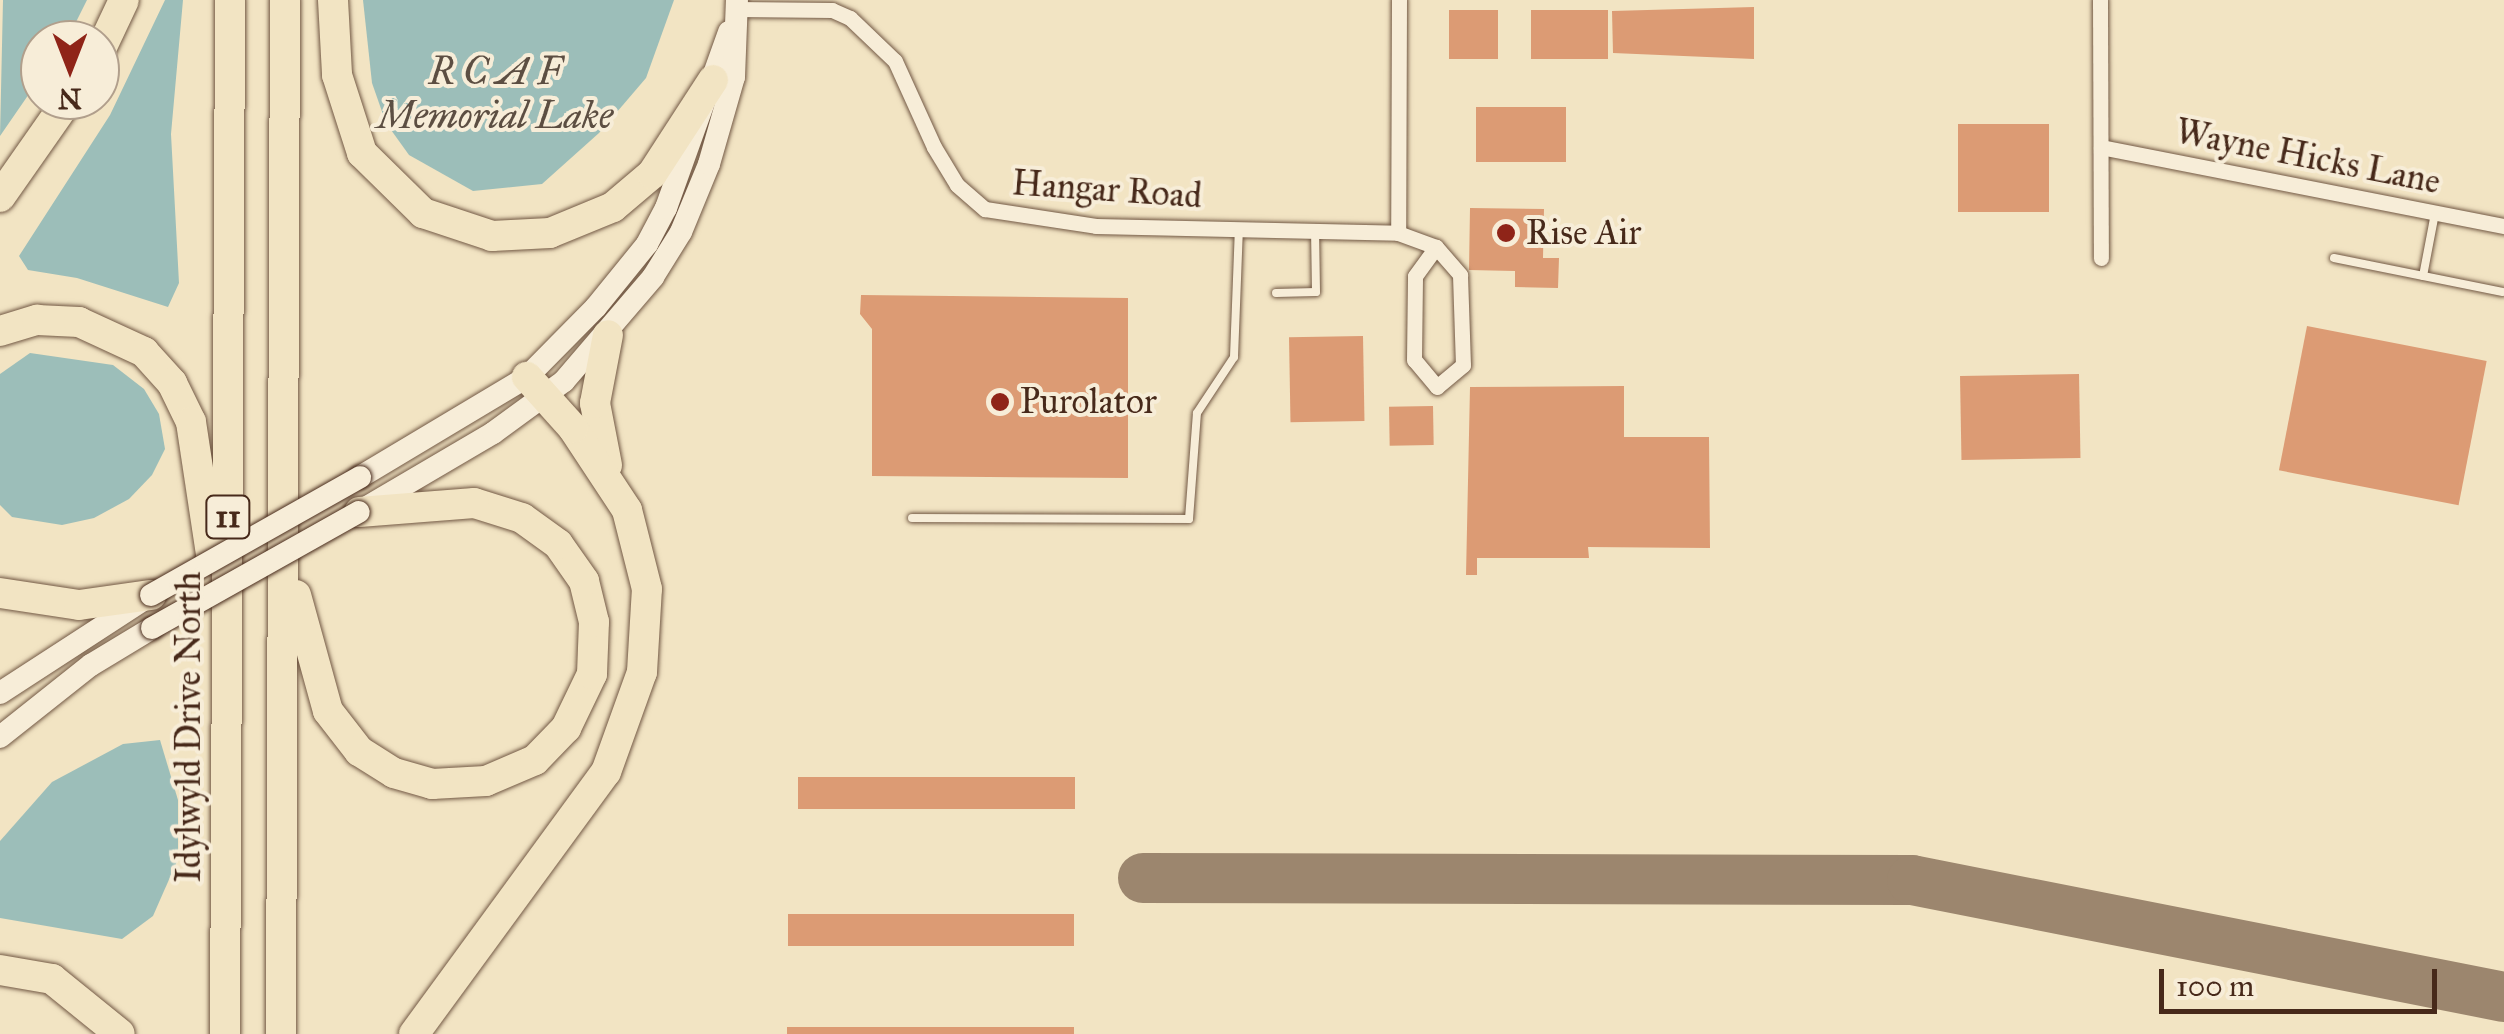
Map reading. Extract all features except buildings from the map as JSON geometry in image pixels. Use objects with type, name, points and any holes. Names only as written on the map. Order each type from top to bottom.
[{"type":"highway","name":"Idylwyld Drive North","points":[[226,1034],[230,0]]},
{"type":"highway","name":"11","points":[[281,1034],[285,0]]},
{"type":"highway","points":[[333,0],[336,76],[362,153],[422,213],[492,236],[550,233],[614,208],[652,174],[713,80]]},
{"type":"highway","points":[[0,198],[54,120]]},
{"type":"highway","points":[[0,331],[37,320],[80,322],[144,352],[172,383],[191,422],[203,474],[227,687]]},
{"type":"highway","points":[[414,1034],[597,784],[628,720],[644,658],[647,589],[632,524],[610,477],[595,403],[608,335]]},
{"type":"highway","points":[[535,387],[610,477]]},
{"type":"highway","points":[[284,542],[318,686],[338,729],[359,751],[394,773],[432,784],[486,781],[535,760],[575,715],[592,674],[590,600],[570,559],[542,528],[502,508],[442,501],[359,512]]},
{"type":"highway","points":[[0,593],[79,605],[151,595]]},
{"type":"highway","points":[[0,970],[52,979],[120,1034]]},
{"type":"main road","points":[[0,692],[151,595],[360,477],[535,387],[647,244],[690,151],[737,5]]},
{"type":"main road","points":[[0,736],[91,665],[359,512],[608,335],[672,247],[700,187],[734,77],[737,5]]},
{"type":"street","points":[[1398,0],[1398,233]]},
{"type":"street","points":[[2100,0],[2101,258]]},
{"type":"street","name":"Hangar Road","points":[[737,5],[832,10],[850,18],[895,61],[957,185],[985,209],[1096,226],[1398,233],[1436,247]]},
{"type":"street","name":"Wayne Hicks Lane","points":[[2101,147],[2504,226]]},
{"type":"street","points":[[1436,247],[1460,275],[1463,365],[1437,387],[1414,360],[1415,276],[1436,247]]},
{"type":"lane","points":[[2423,276],[2435,213]]},
{"type":"lane","points":[[912,518],[1189,519],[1197,412],[1234,356],[1239,229]]},
{"type":"lane","points":[[1276,292],[1316,292],[1315,231]]},
{"type":"lane","points":[[2334,258],[2503,292]]},
{"type":"water","points":[[3,0],[87,0],[77,20],[20,20],[20,107],[0,136]]},
{"type":"water","points":[[165,0],[183,0],[171,134],[179,283],[168,307],[77,278],[28,270],[19,256],[107,120],[120,120],[120,94]]},
{"type":"water","name":"R C A F Memorial Lake","points":[[363,0],[674,0],[646,78],[599,133],[542,184],[473,191],[409,155],[386,123],[372,83]]},
{"type":"water","points":[[30,353],[113,365],[144,389],[159,414],[165,449],[152,475],[129,499],[94,518],[62,525],[12,517],[0,505],[0,374]]},
{"type":"water","points":[[160,740],[178,800],[178,859],[153,916],[122,939],[0,918],[0,841],[52,782],[123,744]]},
{"type":"taxiway","points":[[1143,878],[1912,880],[2504,997]]},
{"type":"place","name":"Rise Air","points":[[1506,233]]},
{"type":"place","name":"Purolator","points":[[1000,402]]}]
